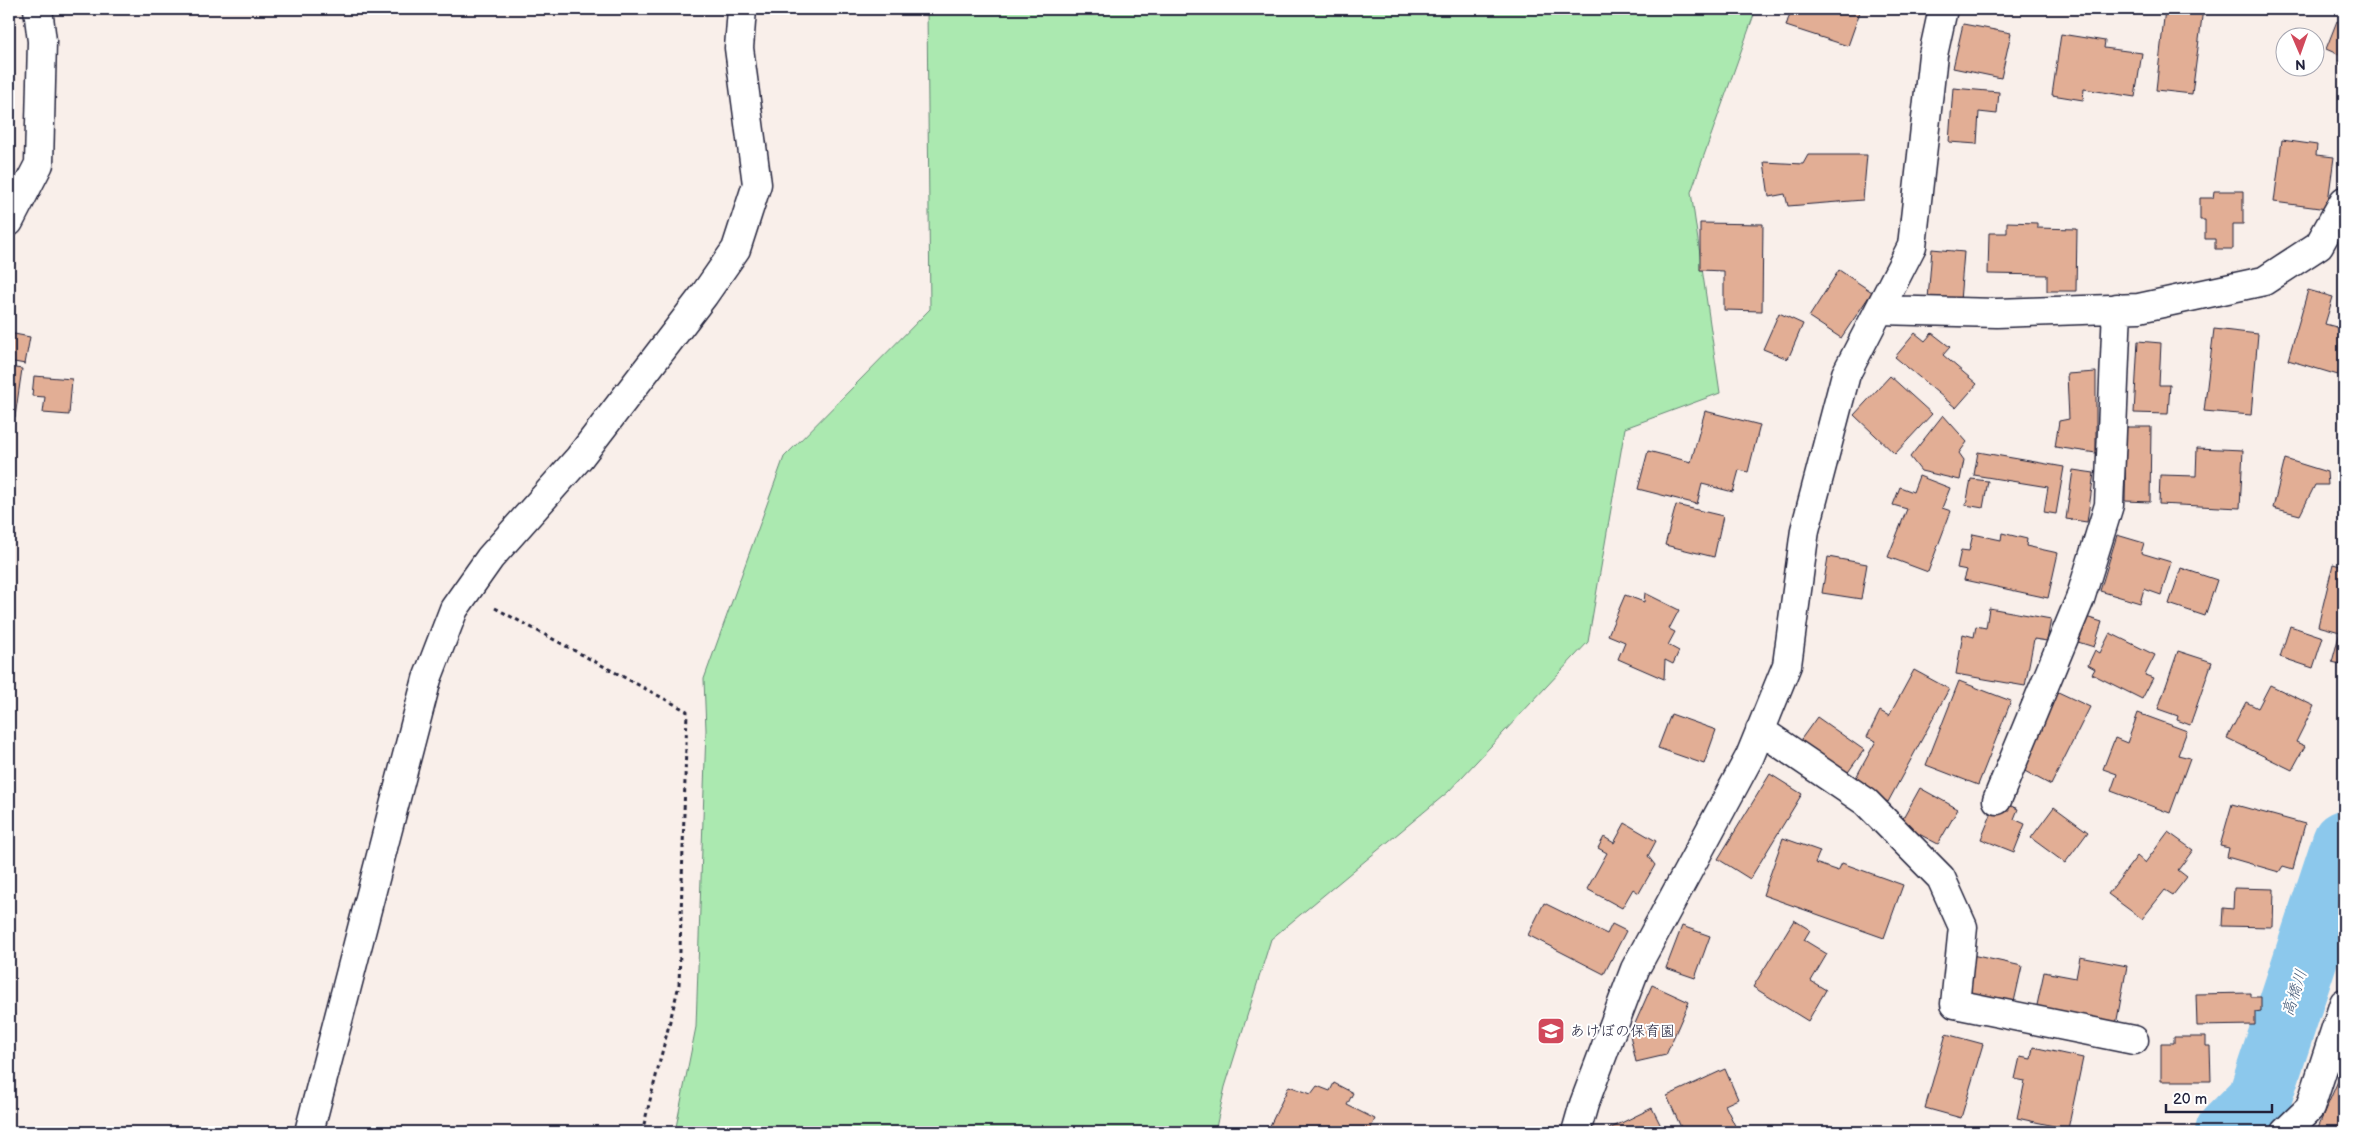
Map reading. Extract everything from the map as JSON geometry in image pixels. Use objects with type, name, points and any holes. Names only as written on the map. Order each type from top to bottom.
[{"type":"street","points":[[9,222],[39,164],[42,41],[38,9]]},
{"type":"street","points":[[308,1132],[427,679],[454,609],[490,558],[579,458],[704,295],[736,249],[757,184],[739,48],[742,9]]},
{"type":"street","points":[[1576,1132],[1584,1104],[1635,969],[1750,756],[1787,665],[1805,530],[1846,374],[1912,246],[1932,55],[1943,9]]},
{"type":"street","points":[[1879,310],[1996,313],[2139,308],[2264,281],[2319,245],[2344,202]]},
{"type":"street","points":[[1997,800],[2080,599],[2109,505],[2117,308]]},
{"type":"street","points":[[1760,730],[1866,802],[1941,878],[1964,927],[1955,1004],[2134,1040]]},
{"type":"street","points":[[2285,1132],[2310,1108],[2344,1003]]},
{"type":"path","points":[[466,592],[687,712],[679,986],[642,1132]]},
{"type":"green space","points":[[927,9],[1756,9],[1691,192],[1720,393],[1625,428],[1588,642],[1448,792],[1271,939],[1225,1087],[1215,1132],[675,1132],[696,1027],[706,730],[704,679],[784,457],[930,309]]},
{"type":"building","points":[[1788,9],[1861,9],[1848,46],[1786,26],[1791,10]]},
{"type":"building","points":[[2165,9],[2203,9],[2192,94],[2156,90]]},
{"type":"building","points":[[2337,21],[2344,24],[2344,66],[2339,64],[2342,56],[2326,49]]},
{"type":"building","points":[[1963,24],[2011,33],[2001,78],[1953,68]]},
{"type":"building","points":[[2061,34],[2105,41],[2104,48],[2142,53],[2135,97],[2084,89],[2083,100],[2052,95]]},
{"type":"building","points":[[1953,88],[1999,92],[1997,114],[1979,112],[1977,144],[1949,142]]},
{"type":"building","points":[[2282,140],[2317,145],[2316,155],[2334,157],[2327,209],[2274,202]]},
{"type":"building","points":[[1808,155],[1867,155],[1863,200],[1788,206],[1785,194],[1769,197],[1764,162],[1803,164]]},
{"type":"building","points":[[2214,191],[2243,191],[2243,224],[2233,224],[2233,249],[2215,249],[2215,239],[2205,239],[2205,220],[2200,220],[2200,198],[2213,198]]},
{"type":"building","points":[[2007,222],[2037,223],[2037,228],[2077,229],[2076,291],[2047,291],[2047,275],[1988,274],[1989,233],[2007,233]]},
{"type":"building","points":[[1700,223],[1763,224],[1762,311],[1724,310],[1724,271],[1700,270]]},
{"type":"building","points":[[1932,249],[1964,252],[1960,301],[1928,299]]},
{"type":"building","points":[[1839,270],[1872,292],[1841,338],[1809,317]]},
{"type":"building","points":[[2308,290],[2333,297],[2325,324],[2344,329],[2344,354],[2338,375],[2288,360]]},
{"type":"building","points":[[1779,313],[1803,324],[1788,359],[1763,349]]},
{"type":"building","points":[[2214,329],[2258,334],[2251,415],[2204,411]]},
{"type":"building","points":[[9,333],[30,337],[25,364],[9,361]]},
{"type":"building","points":[[1915,333],[1925,341],[1932,333],[1950,347],[1943,355],[1977,384],[1956,408],[1895,357]]},
{"type":"building","points":[[2138,341],[2161,343],[2159,385],[2170,385],[2168,414],[2134,413]]},
{"type":"building","points":[[9,367],[22,369],[15,417],[9,416]]},
{"type":"building","points":[[2096,372],[2096,453],[2055,447],[2059,421],[2069,419],[2067,374]]},
{"type":"building","points":[[34,376],[72,379],[69,415],[43,413],[45,397],[32,396]]},
{"type":"building","points":[[1890,376],[1932,414],[1895,454],[1854,415]]},
{"type":"building","points":[[1705,411],[1760,425],[1748,472],[1739,470],[1733,492],[1702,484],[1697,504],[1638,489],[1648,451],[1691,462]]},
{"type":"building","points":[[1943,415],[1967,442],[1959,453],[1964,460],[1960,480],[1921,471],[1910,457]]},
{"type":"building","points":[[2126,427],[2151,427],[2150,502],[2125,501]]},
{"type":"building","points":[[2197,448],[2243,450],[2240,508],[2159,504],[2160,475],[2196,476]]},
{"type":"building","points":[[1978,452],[2064,467],[2056,514],[2044,512],[2048,487],[1974,475]]},
{"type":"building","points":[[2285,459],[2327,472],[2328,485],[2315,485],[2300,515],[2273,508]]},
{"type":"building","points":[[2073,470],[2094,473],[2087,522],[2066,519]]},
{"type":"building","points":[[1919,476],[1950,488],[1942,508],[1951,511],[1928,572],[1888,557],[1907,509],[1893,505],[1900,487],[1913,492]]},
{"type":"building","points":[[1971,479],[1988,481],[1983,508],[1966,505]]},
{"type":"building","points":[[1676,505],[1723,516],[1714,557],[1665,545]]},
{"type":"building","points":[[2002,533],[2027,539],[2026,546],[2058,553],[2048,598],[1964,580],[1967,570],[1957,568],[1961,550],[1969,551],[1973,534],[2001,540]]},
{"type":"building","points":[[2117,535],[2144,543],[2141,553],[2171,562],[2161,595],[2144,589],[2140,603],[2100,591]]},
{"type":"building","points":[[1828,557],[1867,564],[1861,599],[1822,593]]},
{"type":"building","points":[[2333,564],[2344,567],[2344,665],[2332,662],[2340,632],[2318,626]]},
{"type":"building","points":[[2181,568],[2217,580],[2205,616],[2169,604]]},
{"type":"building","points":[[1645,593],[1679,610],[1669,629],[1675,632],[1668,645],[1679,651],[1673,664],[1665,660],[1664,679],[1618,659],[1625,642],[1608,635],[1625,595],[1644,602]]},
{"type":"building","points":[[1989,608],[2051,619],[2047,641],[2034,639],[2025,686],[1956,674],[1963,634],[1974,637],[1976,626],[1986,628]]},
{"type":"building","points":[[2086,617],[2102,622],[2094,647],[2078,642]]},
{"type":"building","points":[[2290,626],[2323,637],[2313,668],[2280,657]]},
{"type":"building","points":[[2110,633],[2155,655],[2145,675],[2153,678],[2142,699],[2092,674],[2095,669],[2088,665],[2095,650],[2100,653]]},
{"type":"building","points":[[2178,651],[2212,662],[2190,725],[2177,720],[2178,716],[2158,709]]},
{"type":"building","points":[[1914,670],[1949,689],[1888,802],[1853,783],[1876,741],[1867,737],[1880,711],[1889,716]]},
{"type":"building","points":[[1959,681],[2011,701],[1978,785],[1926,765]]},
{"type":"building","points":[[2270,685],[2314,706],[2296,742],[2305,746],[2292,770],[2227,738],[2246,702],[2258,708]]},
{"type":"building","points":[[2056,691],[2090,707],[2051,785],[2017,767]]},
{"type":"building","points":[[2138,713],[2187,731],[2178,755],[2190,758],[2170,813],[2111,791],[2117,774],[2103,769],[2115,738],[2127,743]]},
{"type":"building","points":[[1671,714],[1716,730],[1704,764],[1658,748]]},
{"type":"building","points":[[1817,717],[1864,750],[1846,775],[1799,742]]},
{"type":"building","points":[[1770,774],[1802,794],[1750,879],[1718,859]]},
{"type":"building","points":[[1920,788],[1958,809],[1938,844],[1900,824]]},
{"type":"building","points":[[1997,800],[2018,809],[2014,819],[2025,824],[2014,852],[1981,839]]},
{"type":"building","points":[[2232,804],[2305,824],[2293,869],[2283,866],[2279,872],[2227,857],[2229,848],[2220,846]]},
{"type":"building","points":[[2054,807],[2088,832],[2065,863],[2031,838]]},
{"type":"building","points":[[1625,823],[1656,841],[1648,856],[1655,865],[1639,893],[1633,889],[1622,908],[1587,889],[1607,853],[1598,848],[1604,837],[1614,843]]},
{"type":"building","points":[[2168,832],[2193,850],[2178,870],[2187,877],[2173,895],[2165,890],[2142,919],[2108,894],[2137,856],[2145,863]]},
{"type":"building","points":[[1783,838],[1820,851],[1815,863],[1838,871],[1842,863],[1903,885],[1884,938],[1763,895]]},
{"type":"building","points":[[2234,888],[2274,889],[2273,927],[2222,926],[2223,908],[2233,909]]},
{"type":"building","points":[[1544,903],[1607,934],[1612,924],[1626,931],[1604,974],[1528,935]]},
{"type":"building","points":[[1794,920],[1810,930],[1804,940],[1827,954],[1811,981],[1826,990],[1808,1021],[1753,987]]},
{"type":"building","points":[[1682,926],[1710,936],[1695,978],[1666,968]]},
{"type":"building","points":[[1972,955],[2022,966],[2014,1002],[1964,992]]},
{"type":"building","points":[[2080,957],[2127,966],[2116,1025],[2036,1010],[2044,972],[2076,978]]},
{"type":"building","points":[[1652,985],[1689,1002],[1666,1055],[1636,1062],[1630,1035]]},
{"type":"building","points":[[2251,993],[2251,997],[2261,997],[2261,1011],[2255,1012],[2255,1025],[2197,1026],[2196,994]]},
{"type":"building","points":[[1946,1034],[1983,1044],[1961,1118],[1925,1108]]},
{"type":"building","points":[[2174,1037],[2206,1037],[2206,1046],[2210,1046],[2211,1081],[2161,1081],[2161,1043],[2174,1043]]},
{"type":"building","points":[[2033,1047],[2083,1058],[2068,1129],[2017,1118],[2025,1081],[2015,1079],[2020,1057],[2031,1059]]},
{"type":"building","points":[[2344,1067],[2344,1132],[2316,1132]]},
{"type":"building","points":[[1725,1069],[1738,1099],[1725,1105],[1738,1132],[1683,1132],[1667,1096]]},
{"type":"building","points":[[1334,1083],[1353,1093],[1347,1105],[1375,1119],[1369,1132],[1267,1132],[1289,1086],[1311,1094],[1317,1086],[1330,1091]]},
{"type":"building","points":[[1652,1108],[1664,1132],[1611,1132],[1609,1129]]},
{"type":"waterway","name":"高橋川","points":[[2227,1132],[2259,1100],[2344,842]]},
{"type":"place","name":"あけぼの保育園","points":[[1551,1031]]}]
